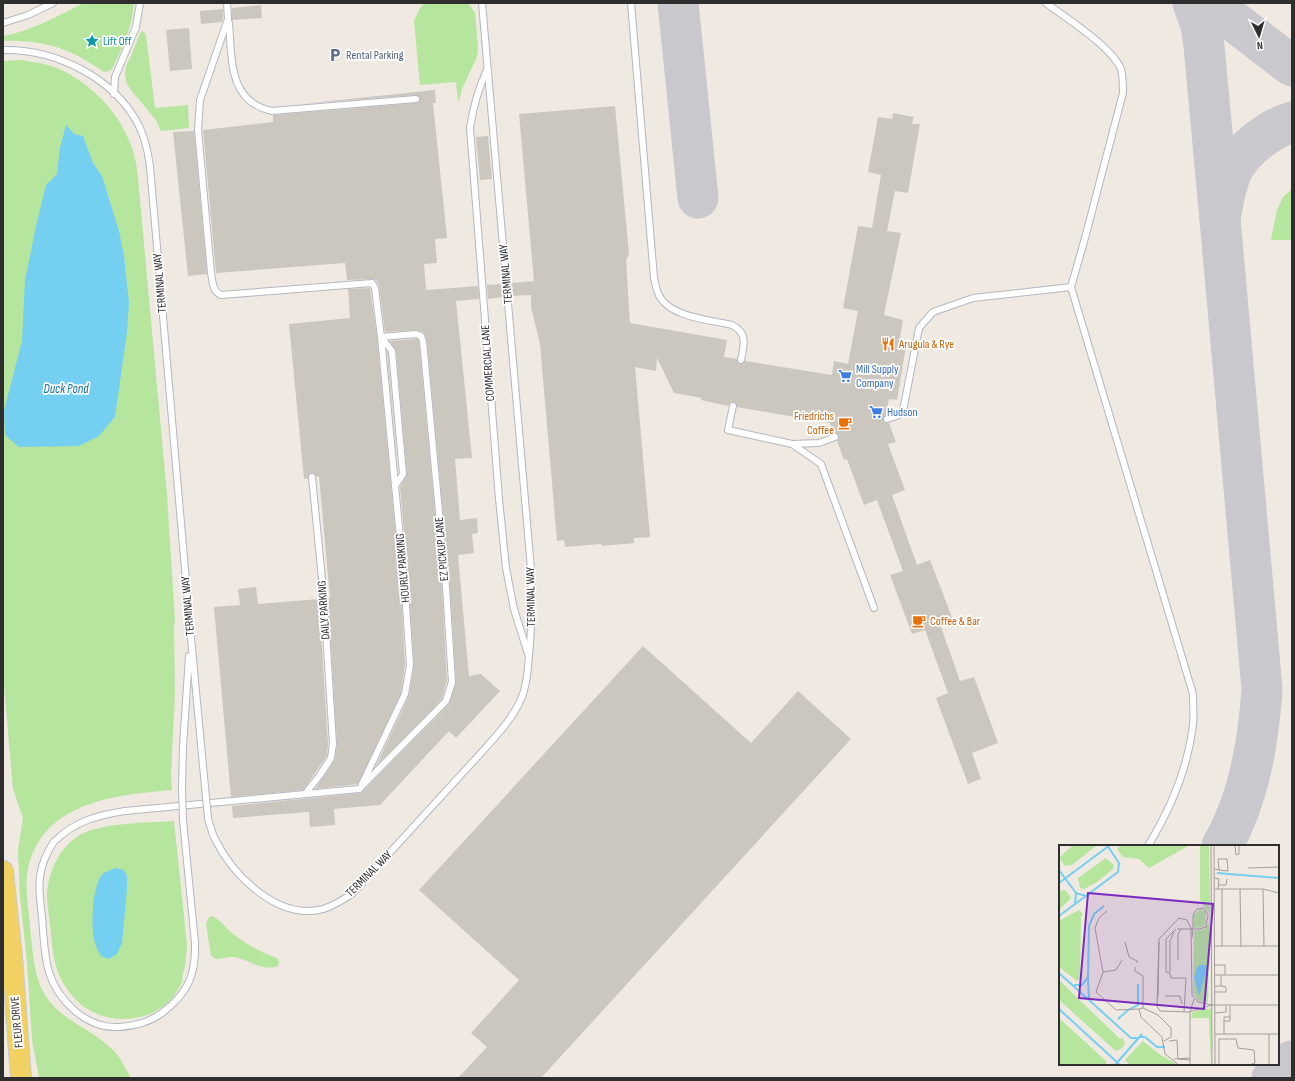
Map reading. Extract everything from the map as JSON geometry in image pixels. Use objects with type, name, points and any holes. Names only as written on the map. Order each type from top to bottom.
[{"type":"main road","name":"FLEUR DRIVE","points":[[3,871],[12,957],[21,1078]]},
{"type":"lane","points":[[3,23],[28,15],[53,3]]},
{"type":"lane","points":[[114,94],[115,77],[136,27],[140,3]]},
{"type":"lane","points":[[227,3],[233,72],[238,86],[246,98],[264,110],[272,111],[416,99]]},
{"type":"lane","name":"TERMINAL WAY","points":[[3,50],[15,50],[41,54],[67,63],[89,74],[114,94],[132,115],[140,127],[145,140],[150,160],[208,818],[216,840],[226,858],[240,876],[255,889],[286,907],[302,910],[319,910],[335,904],[352,894],[499,732],[516,710],[522,697],[528,675],[532,607],[531,569],[482,3]]},
{"type":"lane","points":[[631,3],[654,278],[658,294],[664,302],[677,312],[739,328],[743,334],[744,342],[741,360]]},
{"type":"lane","points":[[1046,3],[1102,45],[1121,69],[1123,93],[1071,287],[1194,694],[1193,724],[1187,757],[1164,819],[1149,845]]},
{"type":"lane","points":[[228,19],[200,100],[198,114],[198,130],[214,288],[216,293],[221,295],[372,283],[376,288],[381,337],[392,351],[402,474],[395,486]]},
{"type":"lane","name":"COMMERCIAL LANE","points":[[488,69],[480,86],[473,108],[470,136],[499,499],[506,568],[514,609],[529,656]]},
{"type":"lane","points":[[887,419],[897,416],[903,411],[919,328],[933,312],[973,298],[1071,287]]},
{"type":"lane","name":"EZ PICKUP LANE","points":[[359,789],[446,700],[452,682],[446,587],[422,336],[416,334],[381,337]]},
{"type":"lane","name":"HOURLY PARKING","points":[[359,789],[404,694],[410,665],[381,337]]},
{"type":"lane","points":[[732,406],[728,430],[792,444],[819,443],[835,437]]},
{"type":"lane","points":[[792,444],[821,464],[874,608]]},
{"type":"lane","name":"DAILY PARKING","points":[[305,794],[331,758],[333,744],[324,599],[312,478]]},
{"type":"lane","points":[[191,638],[183,746],[182,789],[183,820],[195,943],[194,966],[188,985],[180,997],[159,1015],[147,1022],[129,1026],[111,1027],[94,1024],[79,1015],[64,1002],[55,988],[46,964],[39,888],[40,870],[42,864],[55,840],[71,827],[92,817],[124,811],[305,794],[359,789]]},
{"type":"green space","points":[[84,3],[134,3],[126,37],[112,69],[109,71],[104,72],[76,55],[55,47],[29,42],[3,41],[3,36],[34,27]]},
{"type":"green space","points":[[424,3],[468,3],[475,13],[478,48],[477,57],[462,89],[459,101],[456,82],[420,85],[414,21]]},
{"type":"green space","points":[[141,31],[146,35],[155,108],[188,105],[189,128],[161,131],[156,120],[126,82],[126,66]]},
{"type":"green space","points":[[21,60],[50,66],[67,73],[92,90],[112,111],[121,124],[128,137],[137,168],[167,495],[175,620],[175,693],[171,775],[172,790],[126,795],[103,800],[81,807],[62,818],[46,832],[34,851],[27,875],[26,888],[33,956],[37,976],[44,994],[64,1016],[98,1038],[114,1051],[130,1078],[39,1078],[32,1040],[27,962],[20,897],[18,850],[23,818],[13,789],[3,675],[3,61]]},
{"type":"green space","points":[[1292,189],[1292,240],[1271,240],[1277,210],[1283,197]]},
{"type":"green space","points":[[174,821],[187,945],[185,966],[182,976],[183,979],[172,998],[154,1012],[140,1017],[126,1019],[101,1016],[80,1004],[64,984],[58,972],[52,948],[47,898],[52,870],[65,848],[77,837],[86,832],[97,828],[124,824]]},
{"type":"green space","points":[[212,916],[218,919],[233,934],[244,942],[277,958],[279,962],[278,966],[266,967],[238,958],[230,957],[216,959],[211,956],[206,924],[208,918]]},
{"type":"water","name":"Duck Pond","points":[[66,125],[74,134],[83,136],[93,163],[102,176],[119,231],[124,256],[129,303],[127,332],[115,417],[99,436],[79,446],[19,447],[5,435],[4,411],[22,341],[25,281],[36,226],[46,185],[57,174],[60,148]]},
{"type":"water","points":[[116,868],[124,870],[127,876],[127,889],[122,943],[117,954],[109,959],[101,956],[95,943],[93,933],[93,904],[100,878],[104,873]]},
{"type":"building","points":[[261,5],[262,18],[232,20],[232,8]]},
{"type":"building","points":[[223,9],[222,22],[201,24],[200,11]]},
{"type":"building","points":[[189,28],[192,69],[170,71],[166,30]]},
{"type":"building","points":[[435,90],[436,103],[433,103],[447,238],[435,239],[437,263],[424,264],[426,290],[478,286],[479,299],[456,301],[472,458],[455,459],[460,520],[477,518],[478,533],[472,534],[474,553],[458,555],[469,676],[481,674],[500,691],[456,738],[449,731],[380,805],[334,809],[335,825],[310,827],[309,812],[233,818],[232,806],[361,793],[449,704],[456,682],[450,587],[427,341],[425,334],[416,330],[385,332],[379,286],[376,280],[347,280],[345,263],[216,273],[203,130],[273,122],[273,115],[416,103],[419,102],[420,99],[419,96],[416,95],[301,104]]},
{"type":"building","points":[[615,106],[629,254],[626,260],[630,323],[727,340],[724,357],[737,359],[737,362],[740,364],[743,364],[745,361],[832,375],[834,361],[848,364],[858,311],[843,308],[858,226],[872,228],[881,175],[868,172],[878,117],[892,119],[893,113],[914,117],[912,124],[920,124],[908,193],[895,191],[887,231],[901,233],[884,315],[903,320],[899,344],[906,346],[897,400],[889,399],[886,415],[884,416],[883,420],[886,423],[889,423],[896,442],[888,444],[905,490],[892,495],[917,565],[930,560],[950,612],[952,619],[940,624],[960,681],[974,677],[998,743],[972,753],[981,779],[968,784],[936,698],[948,693],[925,630],[912,634],[890,575],[903,571],[877,500],[864,505],[847,459],[844,460],[837,441],[839,435],[834,433],[830,423],[737,407],[736,403],[734,402],[730,403],[728,406],[701,400],[702,398],[674,393],[657,358],[656,371],[635,367],[650,537],[634,538],[634,543],[602,546],[601,544],[565,547],[564,540],[557,541],[540,344],[531,307],[531,295],[512,296],[511,283],[534,281],[519,114]]},
{"type":"building","points":[[194,131],[207,274],[188,276],[173,132]]},
{"type":"building","points":[[488,136],[492,179],[480,180],[476,137]]},
{"type":"building","points":[[502,284],[503,297],[488,299],[487,285]]},
{"type":"building","points":[[370,288],[377,337],[401,591],[405,665],[401,693],[358,784],[315,789],[335,760],[337,744],[328,598],[330,598],[319,476],[316,477],[314,473],[311,473],[308,475],[308,478],[304,479],[289,324],[350,318],[348,289]]},
{"type":"building","points":[[418,339],[442,587],[447,681],[442,699],[376,766],[409,696],[414,666],[400,487],[407,474],[396,351],[390,341]]},
{"type":"building","points":[[387,352],[388,353],[398,473]]},
{"type":"building","points":[[256,587],[258,604],[319,599],[328,744],[327,756],[303,790],[231,797],[214,607],[240,605],[238,589]]},
{"type":"building","points":[[643,646],[751,743],[798,691],[851,739],[541,1078],[458,1078],[487,1047],[471,1033],[519,980],[419,890]]},
{"type":"taxiway","points":[[678,3],[698,198]]},
{"type":"taxiway","points":[[1193,3],[1201,25],[1204,46],[1220,219],[1228,181],[1238,161],[1258,140],[1275,129],[1292,122]]},
{"type":"taxiway","points":[[1210,3],[1292,66]]},
{"type":"taxiway","points":[[1220,219],[1262,689],[1257,741],[1250,775],[1240,808],[1231,830],[1223,845]]},
{"type":"taxiway","points":[[1272,1078],[1292,1061]]},
{"type":"place","name":"Lift Off","points":[[92,41]]},
{"type":"place","name":"Rental Parking","points":[[335,55]]},
{"type":"place","name":"Arugula & Rye","points":[[888,344]]},
{"type":"place","name":"Mill Supply Company","points":[[845,376]]},
{"type":"place","name":"Hudson","points":[[876,412]]},
{"type":"place","name":"Friedrichs Coffee","points":[[845,423]]},
{"type":"place","name":"Coffee & Bar","points":[[919,621]]}]
